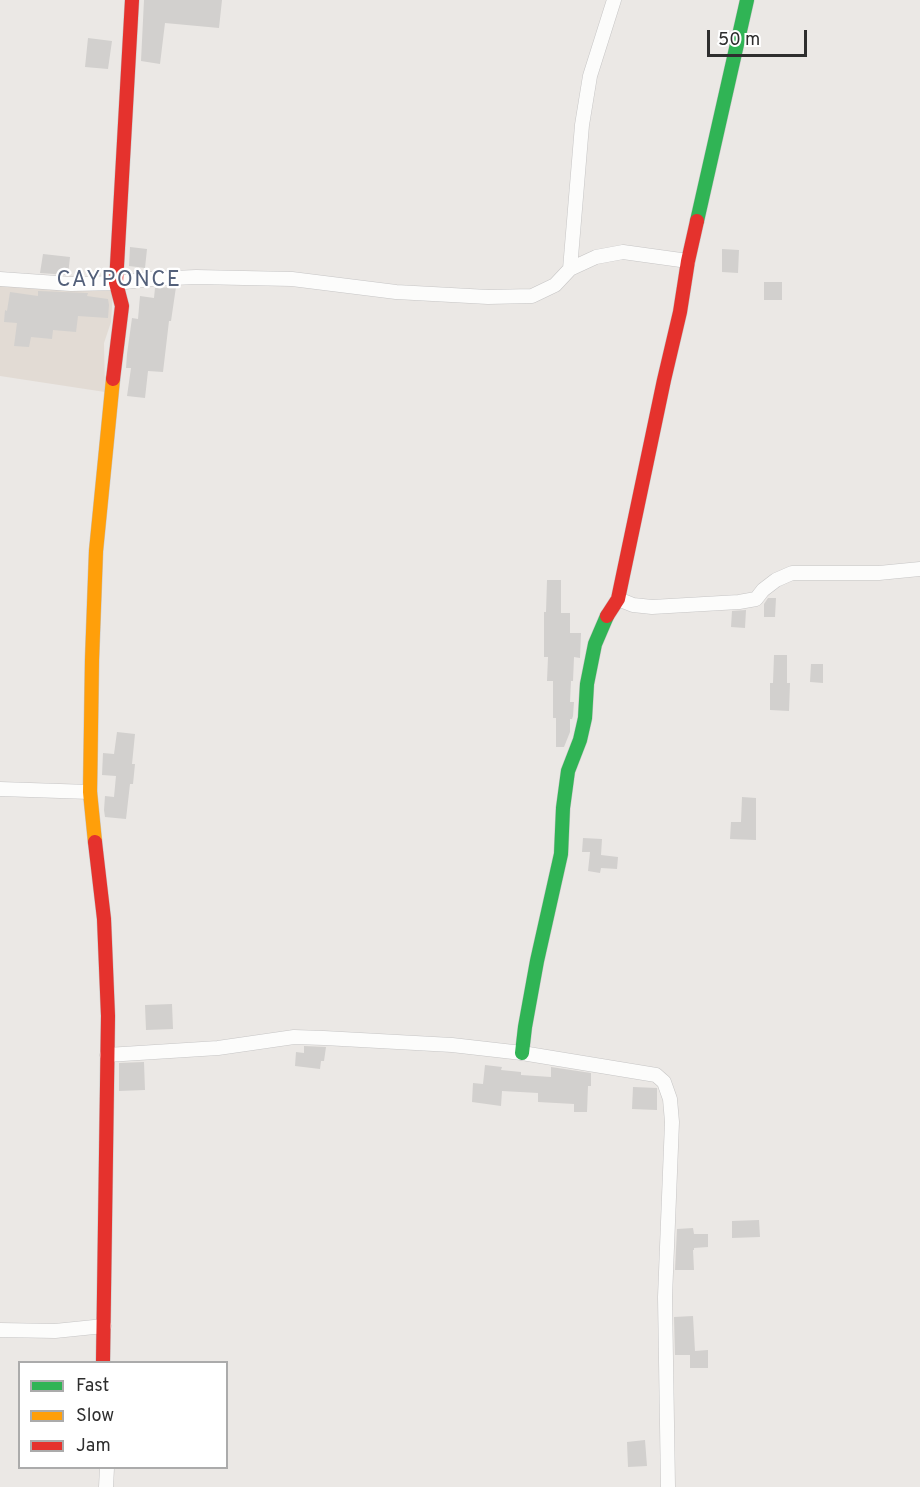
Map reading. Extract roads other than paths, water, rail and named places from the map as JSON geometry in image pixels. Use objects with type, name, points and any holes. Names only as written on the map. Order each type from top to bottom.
[{"type":"street","points":[[103,1361],[108,1016],[104,919],[90,792],[92,671],[96,550],[115,353],[122,306],[116,283],[132,0]]},
{"type":"street","points":[[570,268],[582,125],[588,86],[614,0]]},
{"type":"street","points":[[522,1053],[537,961],[561,854],[563,808],[568,771],[580,740],[585,718],[586,684],[595,644],[618,599],[680,312],[688,261],[747,0]]},
{"type":"street","points":[[0,279],[71,284],[196,277],[292,279],[396,292],[488,297],[532,296],[555,285],[570,268],[597,257],[622,252],[688,261]]},
{"type":"street","points":[[618,599],[633,605],[652,607],[739,602],[756,599],[776,580],[792,573],[879,573],[920,569]]},
{"type":"street","points":[[0,789],[90,792]]},
{"type":"street","points":[[107,1055],[218,1048],[294,1037],[452,1045],[522,1053],[656,1076],[664,1082],[670,1099],[672,1122],[665,1297],[668,1487]]},
{"type":"street","points":[[0,1330],[55,1330],[104,1326]]},
{"type":"street","points":[[106,1487],[107,1469]]},
{"type":"district","name":"CAYPONCE","points":[[119,282]]}]
